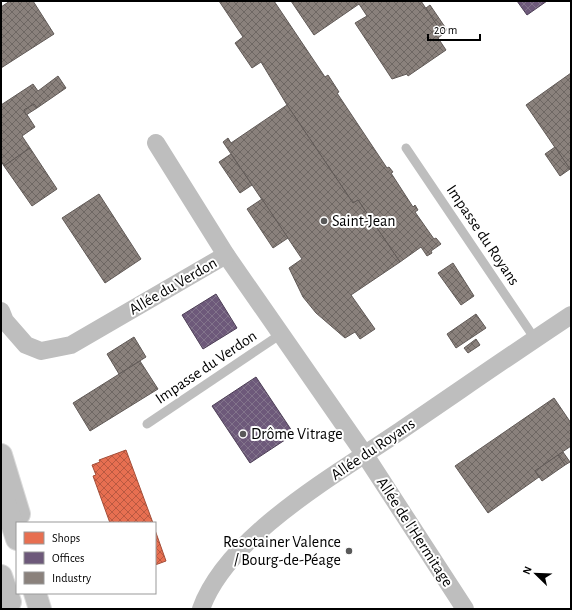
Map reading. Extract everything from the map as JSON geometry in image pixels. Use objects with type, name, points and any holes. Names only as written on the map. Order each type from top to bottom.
[{"type":"highway","points":[[1,455],[21,522]]},
{"type":"highway","points":[[1,492],[16,537]]},
{"type":"highway","points":[[1,576],[11,606]]},
{"type":"highway","points":[[1,580],[11,606]]},
{"type":"highway","points":[[35,594],[40,609]]},
{"type":"highway","points":[[42,594],[47,609]]},
{"type":"street","points":[[156,142],[226,255]]},
{"type":"street","name":"Allée du Verdon","points":[[1,311],[5,321],[26,345],[41,352],[71,345],[226,255],[365,455]]},
{"type":"street","name":"Allée du Royans","points":[[201,609],[214,582],[241,549],[286,509],[571,315]]},
{"type":"street","name":"Allée de l'Hermitage","points":[[365,455],[465,609]]},
{"type":"lane","name":"Impasse du Royans","points":[[406,148],[535,339]]},
{"type":"lane","name":"Impasse du Verdon","points":[[147,424],[281,334]]},
{"type":"building: Shops","points":[[126,450],[153,522],[110,522],[93,476],[96,475],[92,465],[100,462],[99,460]]},
{"type":"building: Shops","points":[[156,533],[166,561],[156,565]]},
{"type":"building: Offices","points":[[517,1],[547,1],[527,15]]},
{"type":"building: Offices","points":[[216,294],[237,328],[203,349],[182,315]]},
{"type":"building: Offices","points":[[256,377],[294,434],[250,463],[212,406]]},
{"type":"building: Industry","points":[[10,1],[33,1],[54,34],[1,68],[1,7]]},
{"type":"building: Industry","points":[[219,1],[274,1],[325,77],[328,75],[339,92],[337,93],[387,168],[389,167],[393,172],[391,173],[413,207],[415,205],[418,210],[415,212],[434,239],[436,238],[441,244],[431,251],[432,253],[427,256],[421,247],[400,262],[358,200],[353,203],[287,105],[261,62],[252,68],[235,43],[243,37]]},
{"type":"building: Industry","points":[[291,1],[421,1],[443,34],[438,38],[446,50],[408,76],[407,74],[392,79],[355,23],[367,16],[359,4],[314,35]]},
{"type":"building: Industry","points":[[430,5],[447,30],[442,33],[426,8]]},
{"type":"building: Industry","points":[[571,73],[571,171],[526,105]]},
{"type":"building: Industry","points":[[58,76],[66,88],[37,108],[34,104],[24,110],[35,127],[22,136],[30,148],[4,166],[1,161],[1,105],[33,84],[38,91]]},
{"type":"building: Industry","points":[[34,104],[37,108],[26,115],[24,110]]},
{"type":"building: Industry","name":"Saint-Jean","points":[[287,105],[353,203],[358,200],[400,262],[351,295],[375,329],[360,339],[355,332],[345,338],[316,313],[303,297],[289,268],[302,259],[223,142],[228,138],[231,143]]},
{"type":"building: Industry","points":[[555,147],[570,169],[560,176],[545,154]]},
{"type":"building: Industry","points":[[30,148],[57,189],[32,206],[4,166]]},
{"type":"building: Industry","points":[[231,154],[252,185],[240,193],[219,162]]},
{"type":"building: Industry","points":[[99,194],[141,259],[105,283],[62,218]]},
{"type":"building: Industry","points":[[262,199],[288,238],[273,248],[247,209]]},
{"type":"building: Industry","points":[[453,263],[474,296],[461,305],[438,273]]},
{"type":"building: Industry","points":[[476,314],[486,328],[456,348],[447,334]]},
{"type":"building: Industry","points":[[134,337],[146,357],[119,374],[107,354]]},
{"type":"building: Industry","points":[[476,339],[480,345],[468,353],[464,348]]},
{"type":"building: Industry","points":[[140,361],[158,389],[90,431],[73,403]]},
{"type":"building: Industry","points":[[554,398],[571,423],[571,446],[535,471],[539,477],[488,513],[455,466]]},
{"type":"building: Industry","points":[[563,452],[570,462],[565,465],[558,455]]},
{"type":"building: Industry","points":[[558,455],[565,465],[542,481],[535,471]]},
{"type":"place","name":"Saint-Jean","points":[[324,221]]},
{"type":"place","name":"Drôme Vitrage","points":[[243,434]]},
{"type":"place","name":"Resotainer Valence / Bourg-de-Péage","points":[[349,551]]}]
